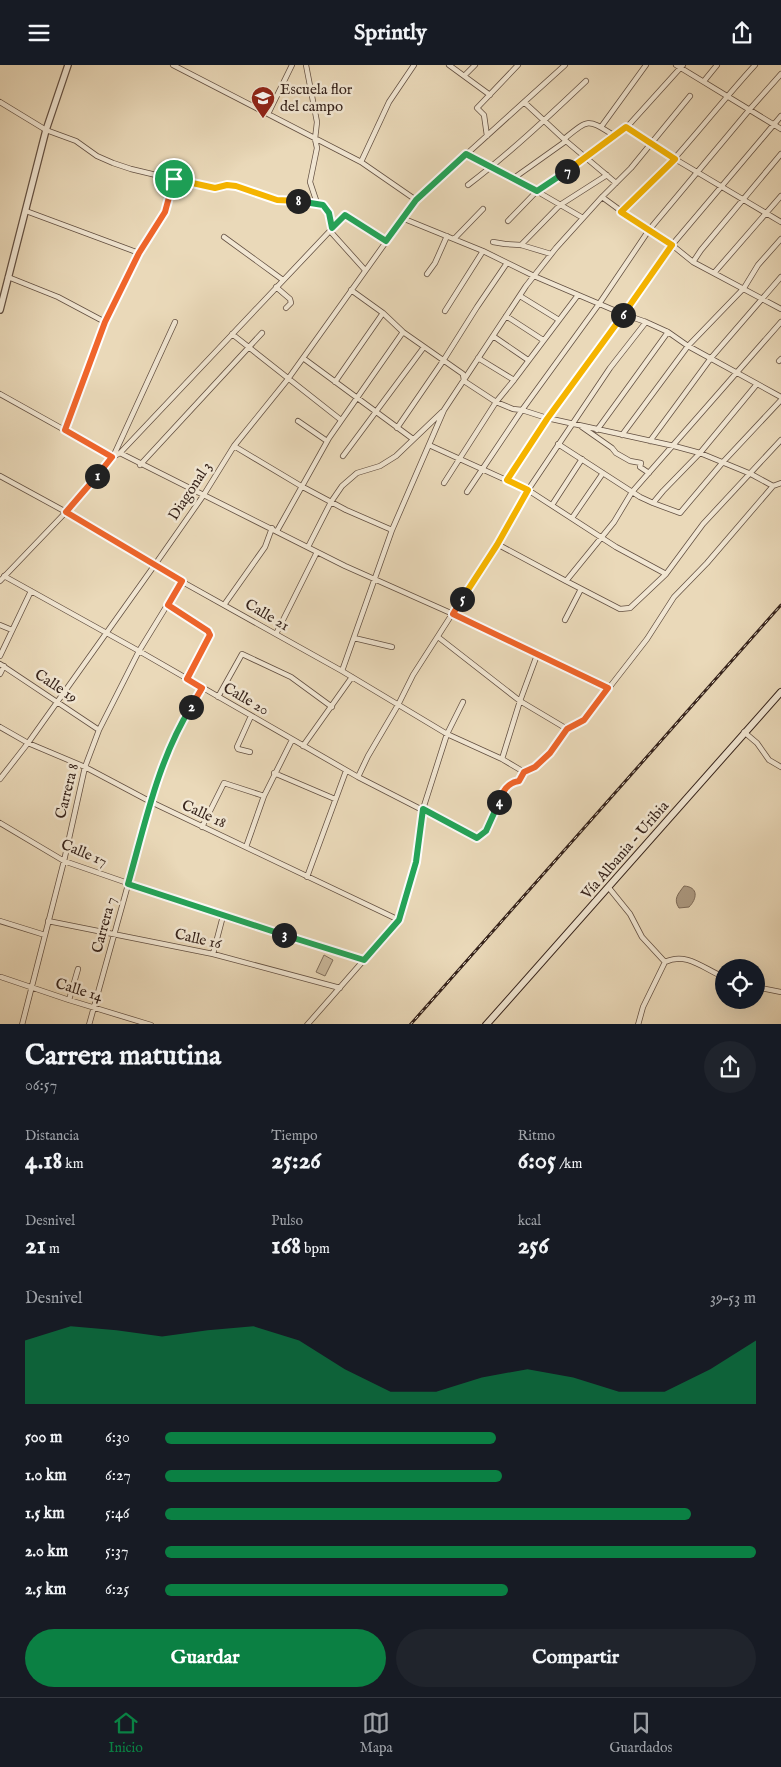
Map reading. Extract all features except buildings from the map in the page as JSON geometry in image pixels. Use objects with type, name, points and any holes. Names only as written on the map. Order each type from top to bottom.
[{"type":"main road","name":"Vía Albania - Uribia","points":[[487,1024],[781,692]]},
{"type":"street","points":[[0,310],[46,130],[68,65]]},
{"type":"street","points":[[173,65],[361,162],[416,200]]},
{"type":"street","points":[[268,114],[292,65]]},
{"type":"street","points":[[306,65],[317,122],[315,139],[317,148],[310,182],[317,203]]},
{"type":"street","points":[[361,162],[390,101],[414,65]]},
{"type":"street","points":[[449,65],[490,95]]},
{"type":"street","points":[[464,76],[475,65]]},
{"type":"street","points":[[487,136],[484,115],[476,108],[518,65]]},
{"type":"street","name":"Diagonal 3","points":[[0,779],[28,743],[154,566],[203,496],[234,446],[304,358],[416,200],[565,65]]},
{"type":"street","points":[[601,127],[646,65]]},
{"type":"street","points":[[704,81],[716,65]]},
{"type":"street","points":[[621,212],[675,159],[755,65]]},
{"type":"street","points":[[508,221],[537,191],[587,157],[626,127],[680,66],[781,129]]},
{"type":"street","points":[[467,492],[522,410],[649,231],[781,74]]},
{"type":"street","points":[[468,185],[545,121],[586,81]]},
{"type":"street","points":[[342,671],[392,530],[444,410],[520,295],[552,253],[631,168],[690,96]]},
{"type":"street","points":[[0,102],[46,130],[76,141],[98,156],[131,169],[215,188],[227,185],[236,186],[277,200],[317,203],[326,207],[329,213],[331,229],[365,270]]},
{"type":"street","points":[[524,102],[616,183]]},
{"type":"street","points":[[507,480],[547,419],[672,245],[781,116]]},
{"type":"street","points":[[514,178],[582,125],[593,122],[615,136]]},
{"type":"street","points":[[626,127],[697,173],[781,222]]},
{"type":"street","points":[[466,154],[514,178],[583,218]]},
{"type":"street","points":[[693,262],[781,154]]},
{"type":"street","points":[[521,245],[560,205],[607,175]]},
{"type":"street","points":[[65,430],[105,322],[139,253],[165,212],[174,179]]},
{"type":"street","points":[[714,273],[781,196]]},
{"type":"street","points":[[602,197],[621,212],[672,245],[693,262],[781,309]]},
{"type":"street","points":[[454,239],[482,209]]},
{"type":"street","points":[[26,211],[139,253]]},
{"type":"street","points":[[112,457],[120,453],[345,215],[386,241]]},
{"type":"street","points":[[402,218],[483,251],[534,276],[668,332],[688,346],[781,398],[680,513],[653,503],[632,492],[558,444]]},
{"type":"street","points":[[427,274],[435,263],[447,236]]},
{"type":"street","points":[[224,237],[283,280]]},
{"type":"street","points":[[622,435],[688,346],[744,289],[758,265],[781,239]]},
{"type":"street","points":[[494,242],[521,245],[552,253]]},
{"type":"street","points":[[445,311],[483,251]]},
{"type":"street","points":[[397,427],[444,361],[476,307],[507,263]]},
{"type":"street","points":[[8,277],[58,297],[105,322]]},
{"type":"street","points":[[650,441],[711,358],[781,277]]},
{"type":"street","points":[[276,287],[290,299],[291,303],[286,308]]},
{"type":"street","points":[[351,290],[463,375],[464,381],[496,402],[547,419],[573,423],[700,453],[751,474],[773,486]]},
{"type":"street","points":[[520,295],[559,319]]},
{"type":"street","points":[[444,483],[496,402],[578,295]]},
{"type":"street","points":[[335,382],[383,313]]},
{"type":"street","points":[[506,316],[544,340]]},
{"type":"street","points":[[0,581],[66,512],[112,457],[175,322]]},
{"type":"street","points":[[358,777],[413,675],[497,545],[528,490],[610,369],[646,322]]},
{"type":"street","points":[[566,581],[614,522],[632,492],[781,322]]},
{"type":"street","points":[[277,531],[341,419],[404,332]]},
{"type":"street","points":[[597,430],[668,332]]},
{"type":"street","points":[[140,465],[262,333]]},
{"type":"street","points":[[232,334],[341,419]]},
{"type":"street","points":[[493,336],[528,360]]},
{"type":"street","points":[[343,456],[424,347]]},
{"type":"street","points":[[304,358],[413,439]]},
{"type":"street","points":[[478,358],[514,380]]},
{"type":"street","points":[[653,503],[700,453],[758,384]]},
{"type":"street","points":[[0,394],[112,457]]},
{"type":"street","points":[[308,547],[342,485],[358,473],[380,466],[396,456],[444,410]]},
{"type":"street","points":[[298,421],[327,441]]},
{"type":"street","points":[[581,426],[612,448],[616,453],[630,461],[641,463],[640,467],[649,473]]},
{"type":"street","points":[[497,545],[620,609],[630,608],[666,574],[703,524],[781,440]]},
{"type":"street","points":[[429,445],[460,457],[528,490],[616,547],[666,574]]},
{"type":"street","points":[[234,446],[346,510],[392,530]]},
{"type":"street","points":[[120,453],[140,465],[272,528],[317,552],[608,688]]},
{"type":"street","points":[[552,505],[582,459]]},
{"type":"street","points":[[572,518],[603,473]]},
{"type":"street","name":"Calle 21","points":[[0,476],[66,512],[154,566],[342,671],[447,733],[502,759],[524,772]]},
{"type":"street","points":[[524,772],[535,767],[550,753],[567,729],[584,720],[647,639],[674,597],[707,563],[773,486],[781,483]]},
{"type":"street","points":[[224,605],[265,547],[272,528]]},
{"type":"street","points":[[276,634],[317,552]]},
{"type":"street","name":"Calle 20","points":[[4,576],[139,651],[346,771],[477,838],[486,831],[505,789],[513,782],[519,781],[524,772]]},
{"type":"street","name":"Carrera 8","points":[[22,1024],[64,861],[85,767],[98,730],[139,651],[182,581]]},
{"type":"street","points":[[565,620],[581,589]]},
{"type":"street","points":[[0,656],[31,591]]},
{"type":"street","points":[[168,605],[208,631],[210,635],[187,679]]},
{"type":"street","points":[[0,625],[12,630]]},
{"type":"street","points":[[438,637],[520,701],[567,729]]},
{"type":"street","points":[[354,638],[392,647]]},
{"type":"street","points":[[218,697],[242,654],[290,677],[332,707]]},
{"type":"street","points":[[502,759],[537,655]]},
{"type":"street","points":[[0,674],[2,665]]},
{"type":"street","name":"Calle 19","points":[[2,665],[98,730]]},
{"type":"street","points":[[303,746],[352,677]]},
{"type":"street","name":"Carrera 7","points":[[89,1024],[151,802],[173,737],[202,688]]},
{"type":"street","points":[[308,1024],[399,920],[416,862],[423,809],[447,733],[463,702]]},
{"type":"street","points":[[250,752],[238,749],[237,747],[251,716]]},
{"type":"street","name":"Calle 18","points":[[0,727],[28,743],[85,767],[202,827],[399,920]]},
{"type":"street","points":[[744,732],[757,743],[769,760],[781,767]]},
{"type":"street","points":[[246,847],[264,796],[292,740]]},
{"type":"street","points":[[307,877],[346,771]]},
{"type":"street","points":[[274,773],[335,799]]},
{"type":"street","points":[[202,827],[224,783],[264,796]]},
{"type":"street","name":"Calle 17","points":[[0,823],[64,861],[223,916],[364,960]]},
{"type":"street","points":[[609,888],[630,914],[642,937],[665,962]]},
{"type":"street","points":[[213,954],[223,916]]},
{"type":"street","points":[[0,921],[45,935]]},
{"type":"street","name":"Calle 16","points":[[48,921],[213,954],[340,988]]},
{"type":"street","points":[[638,1024],[643,1007],[665,962],[670,959],[682,959],[695,962],[715,972]]},
{"type":"street","points":[[69,1000],[78,969]]},
{"type":"street","name":"Calle 14","points":[[1,977],[148,1024]]},
{"type":"street","points":[[765,989],[781,992]]},
{"type":"shaded area","points":[[684,886],[694,891],[695,897],[689,907],[679,908],[676,899]]},
{"type":"shaded area","points":[[324,955],[333,960],[325,976],[316,972]]},
{"type":"railway","points":[[411,1024],[781,605]]},
{"type":"place","name":"Escuela flor del campo","points":[[263,119]]},
{"type":"route","points":[[626,127],[675,159],[668,168],[621,212],[672,245],[518,460],[507,480],[528,490],[497,545],[453,614],[608,688],[584,720],[567,729],[550,753],[535,767],[524,772],[519,781],[513,782],[505,789],[486,831],[477,838],[423,809],[416,862],[399,920],[364,960],[128,884],[151,802],[170,744],[202,688],[187,679],[210,635],[208,631],[168,605],[182,581],[66,512],[112,457],[65,430],[105,322],[139,253],[165,212],[174,179],[206,187],[236,186],[277,200],[317,203],[326,207],[332,228],[345,215],[386,241],[416,200],[466,154],[537,191],[587,157],[626,127]]}]
